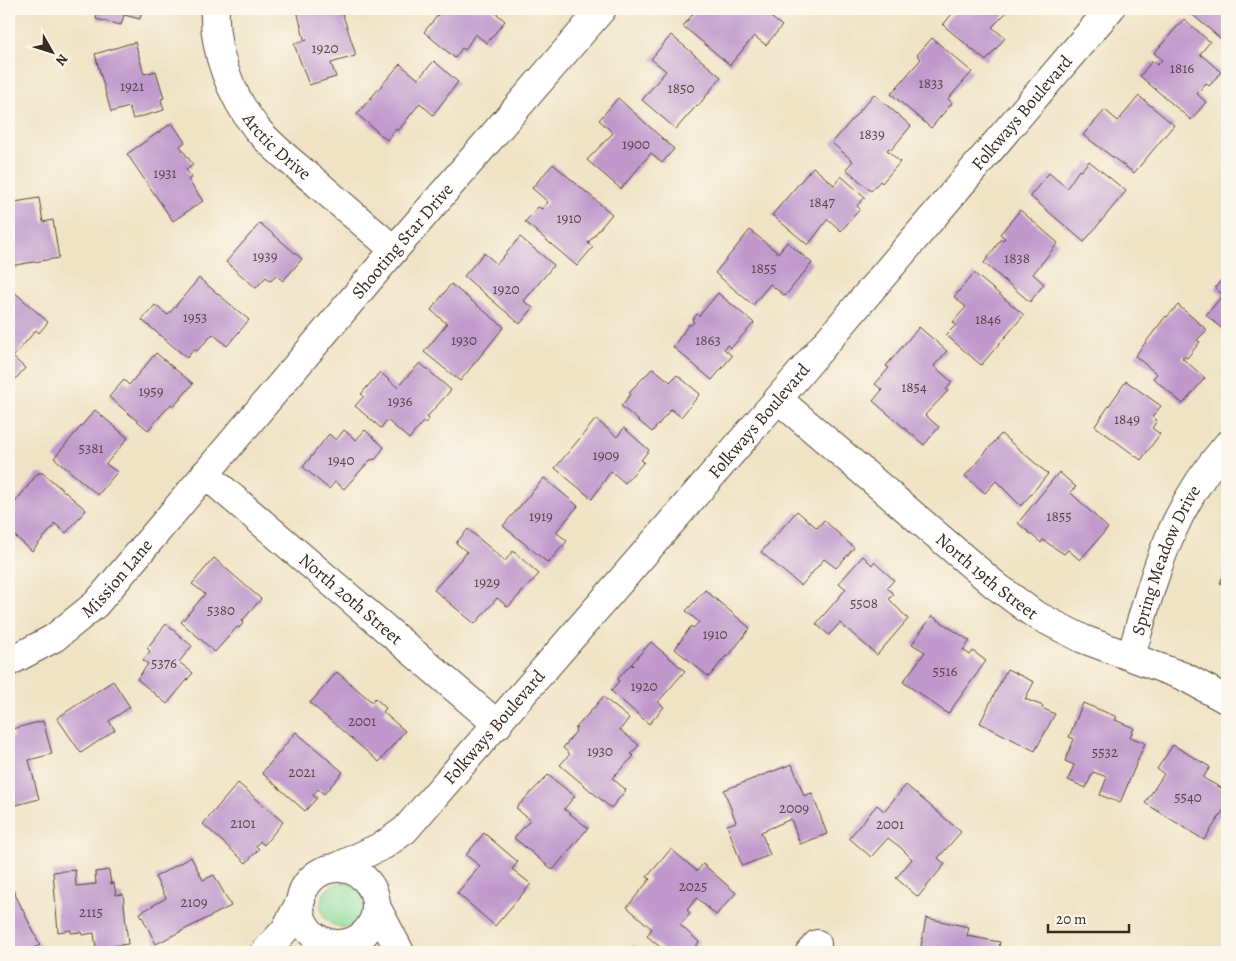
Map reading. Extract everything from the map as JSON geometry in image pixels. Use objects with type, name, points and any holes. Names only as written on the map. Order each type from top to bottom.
[{"type":"street","name":"Arctic Drive","points":[[214,9],[218,43],[227,77],[243,108],[258,129],[277,149],[394,250]]},
{"type":"street","name":"Shooting Star Drive","points":[[205,474],[394,250],[602,9]]},
{"type":"street","name":"Folkways Boulevard","points":[[376,902],[388,859],[405,830],[498,725],[778,399],[1110,9]]},
{"type":"street","name":"North 19th Street","points":[[778,399],[995,586],[1021,605],[1063,630],[1185,678],[1227,700]]},
{"type":"street","name":"Spring Meadow Drive","points":[[1131,656],[1169,534],[1198,482],[1227,445]]},
{"type":"street","name":"Mission Lane","points":[[9,662],[54,638],[96,604],[205,474]]},
{"type":"street","name":"North 20th Street","points":[[205,474],[498,725]]},
{"type":"street","name":"Folkways Boulevard","points":[[335,868],[384,845],[405,830]]},
{"type":"street","points":[[265,952],[285,930],[301,900],[306,886],[316,876],[335,868],[349,870],[360,875],[370,884],[376,902],[400,952]]},
{"type":"street","points":[[301,900],[302,916],[308,928],[319,939],[333,946],[394,952]]},
{"type":"street","points":[[333,946],[358,938],[368,930],[376,902]]},
{"type":"green space","points":[[339,883],[347,883],[359,889],[365,905],[359,921],[347,927],[339,927],[327,921],[321,909],[321,901],[327,889]]},
{"type":"building","points":[[98,9],[142,9],[140,19],[124,15],[121,25],[96,19]]},
{"type":"building","points":[[341,9],[355,52],[355,56],[331,63],[336,77],[309,85],[294,44],[307,40],[304,39],[297,10]]},
{"type":"building","points":[[443,9],[491,9],[505,21],[487,43],[475,34],[465,50],[462,48],[455,58],[424,32]]},
{"type":"building","points":[[697,9],[701,11],[703,9],[761,9],[782,26],[766,45],[754,36],[730,65],[683,26]]},
{"type":"building","points":[[956,9],[1010,9],[992,27],[1005,38],[986,61],[943,25]]},
{"type":"building","points":[[1190,9],[1227,9],[1227,44],[1188,11]]},
{"type":"building","points":[[1184,19],[1210,42],[1200,54],[1221,72],[1209,86],[1206,83],[1197,94],[1206,102],[1191,120],[1140,76],[1152,61],[1157,65],[1162,60],[1154,53]]},
{"type":"building","points":[[671,35],[721,77],[698,106],[676,129],[642,100],[666,71],[651,59]]},
{"type":"building","points":[[932,38],[972,72],[948,99],[952,103],[931,128],[891,94],[921,59],[917,55]]},
{"type":"building","points":[[135,42],[144,74],[156,71],[164,98],[161,99],[164,110],[133,119],[129,107],[111,112],[95,54]]},
{"type":"building","points":[[434,61],[458,82],[433,115],[420,103],[398,131],[396,129],[387,140],[357,114],[400,64],[418,79]]},
{"type":"building","points":[[874,94],[911,126],[891,150],[889,148],[887,150],[900,162],[882,183],[880,181],[871,191],[846,169],[853,161],[832,143]]},
{"type":"building","points":[[1139,96],[1174,125],[1134,173],[1083,135],[1105,110],[1118,121]]},
{"type":"building","points":[[618,98],[674,149],[662,163],[651,153],[621,189],[587,160],[613,133],[599,120]]},
{"type":"building","points":[[172,123],[185,142],[180,146],[193,165],[186,170],[192,177],[188,180],[203,201],[173,221],[127,154]]},
{"type":"building","points":[[1089,161],[1126,191],[1084,242],[1030,196],[1049,173],[1067,188],[1079,170],[1081,171]]},
{"type":"building","points":[[553,164],[612,214],[588,243],[593,247],[577,266],[525,222],[538,207],[542,209],[548,202],[532,188]]},
{"type":"building","points":[[813,167],[834,185],[841,176],[865,197],[857,206],[860,209],[841,231],[828,219],[808,245],[772,215]]},
{"type":"building","points":[[39,198],[43,222],[53,220],[59,258],[9,266],[9,203]]},
{"type":"building","points":[[1020,210],[1058,243],[1033,274],[1044,284],[1030,302],[984,263],[1001,239],[1005,238],[1000,234]]},
{"type":"building","points":[[260,223],[302,259],[283,281],[276,275],[271,281],[266,277],[256,288],[226,262]]},
{"type":"building","points":[[750,230],[778,253],[787,242],[812,263],[785,296],[770,284],[753,305],[715,273]]},
{"type":"building","points":[[520,237],[554,265],[524,301],[533,308],[520,324],[464,276],[484,253],[497,264]]},
{"type":"building","points":[[974,273],[1024,315],[981,365],[946,335],[956,325],[953,322],[966,307],[954,297]]},
{"type":"building","points":[[1227,273],[1227,333],[1206,315],[1223,295],[1215,288]]},
{"type":"building","points":[[199,278],[249,320],[227,346],[213,334],[197,351],[194,349],[187,358],[142,320],[155,305],[168,315]]},
{"type":"building","points":[[451,284],[504,327],[460,381],[424,352],[447,324],[431,310]]},
{"type":"building","points":[[13,291],[48,322],[39,333],[36,330],[13,357],[25,368],[13,382],[9,378],[9,296]]},
{"type":"building","points":[[718,293],[754,323],[731,348],[727,345],[724,349],[732,356],[712,380],[673,347],[688,325],[694,322],[692,320],[697,314],[699,316]]},
{"type":"building","points":[[1178,305],[1207,330],[1197,340],[1200,342],[1187,358],[1184,356],[1182,358],[1205,378],[1183,404],[1153,378],[1157,374],[1135,356],[1166,316]]},
{"type":"building","points":[[919,327],[947,351],[934,366],[952,382],[946,390],[948,391],[925,415],[939,427],[924,445],[873,401],[882,390],[875,384],[889,368],[886,366]]},
{"type":"building","points":[[156,353],[193,384],[174,406],[171,404],[148,430],[109,397],[124,380],[129,385]]},
{"type":"building","points":[[420,363],[451,390],[427,417],[429,419],[425,423],[423,422],[409,439],[387,420],[381,428],[355,406],[364,396],[361,394],[380,372],[397,387]]},
{"type":"building","points":[[653,368],[670,382],[677,375],[700,394],[681,417],[671,409],[652,432],[621,406],[631,394],[629,392]]},
{"type":"building","points":[[1126,381],[1161,406],[1152,417],[1157,421],[1152,428],[1160,434],[1141,460],[1095,426]]},
{"type":"building","points":[[95,410],[128,438],[106,464],[117,472],[98,495],[54,458]]},
{"type":"building","points":[[596,419],[617,437],[624,428],[649,450],[641,460],[644,462],[625,483],[611,471],[592,499],[555,468]]},
{"type":"building","points":[[344,430],[356,440],[365,430],[384,447],[376,459],[370,460],[344,489],[335,482],[329,489],[303,467],[329,434],[336,440]]},
{"type":"building","points":[[1001,434],[1048,474],[1021,506],[996,481],[985,493],[965,476]]},
{"type":"building","points":[[1059,472],[1076,487],[1070,492],[1108,528],[1080,560],[1068,550],[1064,554],[1043,540],[1041,543],[1018,523]]},
{"type":"building","points":[[38,473],[43,473],[86,510],[66,533],[54,523],[54,526],[32,551],[9,531],[9,510]]},
{"type":"building","points":[[544,478],[578,506],[556,532],[567,541],[548,563],[503,526]]},
{"type":"building","points":[[797,511],[817,528],[824,520],[854,548],[836,568],[824,559],[801,586],[761,552]]},
{"type":"building","points":[[468,529],[505,561],[513,551],[539,574],[508,607],[497,598],[475,624],[434,590],[467,552],[456,543]]},
{"type":"building","points":[[863,556],[872,565],[874,562],[894,580],[887,588],[894,594],[889,599],[908,619],[877,655],[840,623],[829,635],[816,624],[846,589],[839,583]]},
{"type":"building","points":[[214,558],[261,599],[242,621],[244,622],[239,628],[237,627],[215,652],[181,622],[205,594],[192,584]]},
{"type":"building","points":[[1227,568],[1227,586],[1220,583]]},
{"type":"building","points":[[705,590],[750,628],[728,657],[726,656],[709,677],[675,649],[691,626],[693,628],[699,622],[686,611]]},
{"type":"building","points":[[932,616],[970,641],[963,650],[970,655],[973,651],[986,661],[948,714],[903,682],[925,652],[912,644]]},
{"type":"building","points":[[166,624],[192,646],[179,662],[193,673],[167,704],[137,679],[148,664],[143,660],[150,651],[147,648]]},
{"type":"building","points":[[651,642],[685,671],[658,702],[664,707],[649,724],[611,691],[619,681],[618,679],[631,664],[633,666],[632,663]]},
{"type":"building","points":[[1007,669],[1034,682],[1025,699],[1043,706],[1042,708],[1055,714],[1035,751],[980,723]]},
{"type":"building","points":[[337,672],[372,702],[375,698],[386,708],[383,712],[405,731],[379,762],[310,703]]},
{"type":"building","points":[[113,681],[130,707],[109,721],[115,730],[81,753],[57,718]]},
{"type":"building","points":[[603,697],[629,718],[620,730],[639,745],[631,754],[634,756],[612,778],[626,790],[611,808],[560,765],[570,754],[563,748],[576,731],[575,729]]},
{"type":"building","points":[[1083,703],[1117,717],[1115,720],[1134,728],[1130,737],[1145,743],[1120,803],[1100,795],[1107,777],[1093,772],[1086,788],[1068,780],[1074,765],[1065,761],[1074,739],[1069,737]]},
{"type":"building","points":[[43,721],[52,754],[29,760],[39,799],[9,807],[9,739],[13,737],[12,729]]},
{"type":"building","points":[[296,732],[343,772],[324,794],[318,789],[313,795],[317,798],[305,811],[262,773]]},
{"type":"building","points":[[1173,745],[1210,767],[1203,778],[1227,791],[1227,805],[1204,840],[1145,803],[1164,774],[1157,769]]},
{"type":"building","points":[[792,764],[804,796],[812,793],[827,834],[800,844],[791,819],[761,832],[770,855],[742,866],[727,825],[736,822],[724,790]]},
{"type":"building","points":[[548,775],[575,796],[564,809],[588,828],[553,870],[514,838],[530,820],[516,808]]},
{"type":"building","points":[[238,783],[283,822],[264,845],[260,841],[256,846],[259,849],[246,863],[203,824]]},
{"type":"building","points":[[906,785],[961,832],[938,858],[945,864],[918,897],[896,878],[912,859],[900,847],[888,838],[871,857],[849,838],[877,805],[884,811]]},
{"type":"building","points":[[484,833],[518,862],[512,869],[531,884],[495,926],[457,893],[480,866],[466,855]]},
{"type":"building","points":[[671,849],[697,871],[703,864],[736,893],[716,915],[697,898],[687,910],[690,914],[680,925],[699,942],[691,952],[666,952],[647,936],[652,929],[627,907],[650,879],[647,877]]},
{"type":"building","points":[[191,857],[203,880],[214,875],[231,906],[156,944],[140,913],[166,898],[155,877]]},
{"type":"building","points":[[75,870],[76,886],[96,884],[95,872],[109,870],[111,884],[114,883],[116,895],[123,894],[128,944],[96,948],[94,933],[82,935],[81,932],[71,933],[71,930],[58,932],[53,872]]},
{"type":"building","points":[[11,886],[40,945],[25,952],[9,952],[9,887]]},
{"type":"building","points":[[926,918],[969,927],[967,936],[1000,942],[998,952],[945,952],[921,946]]},
{"type":"building","points":[[633,947],[639,952],[629,952]]}]
